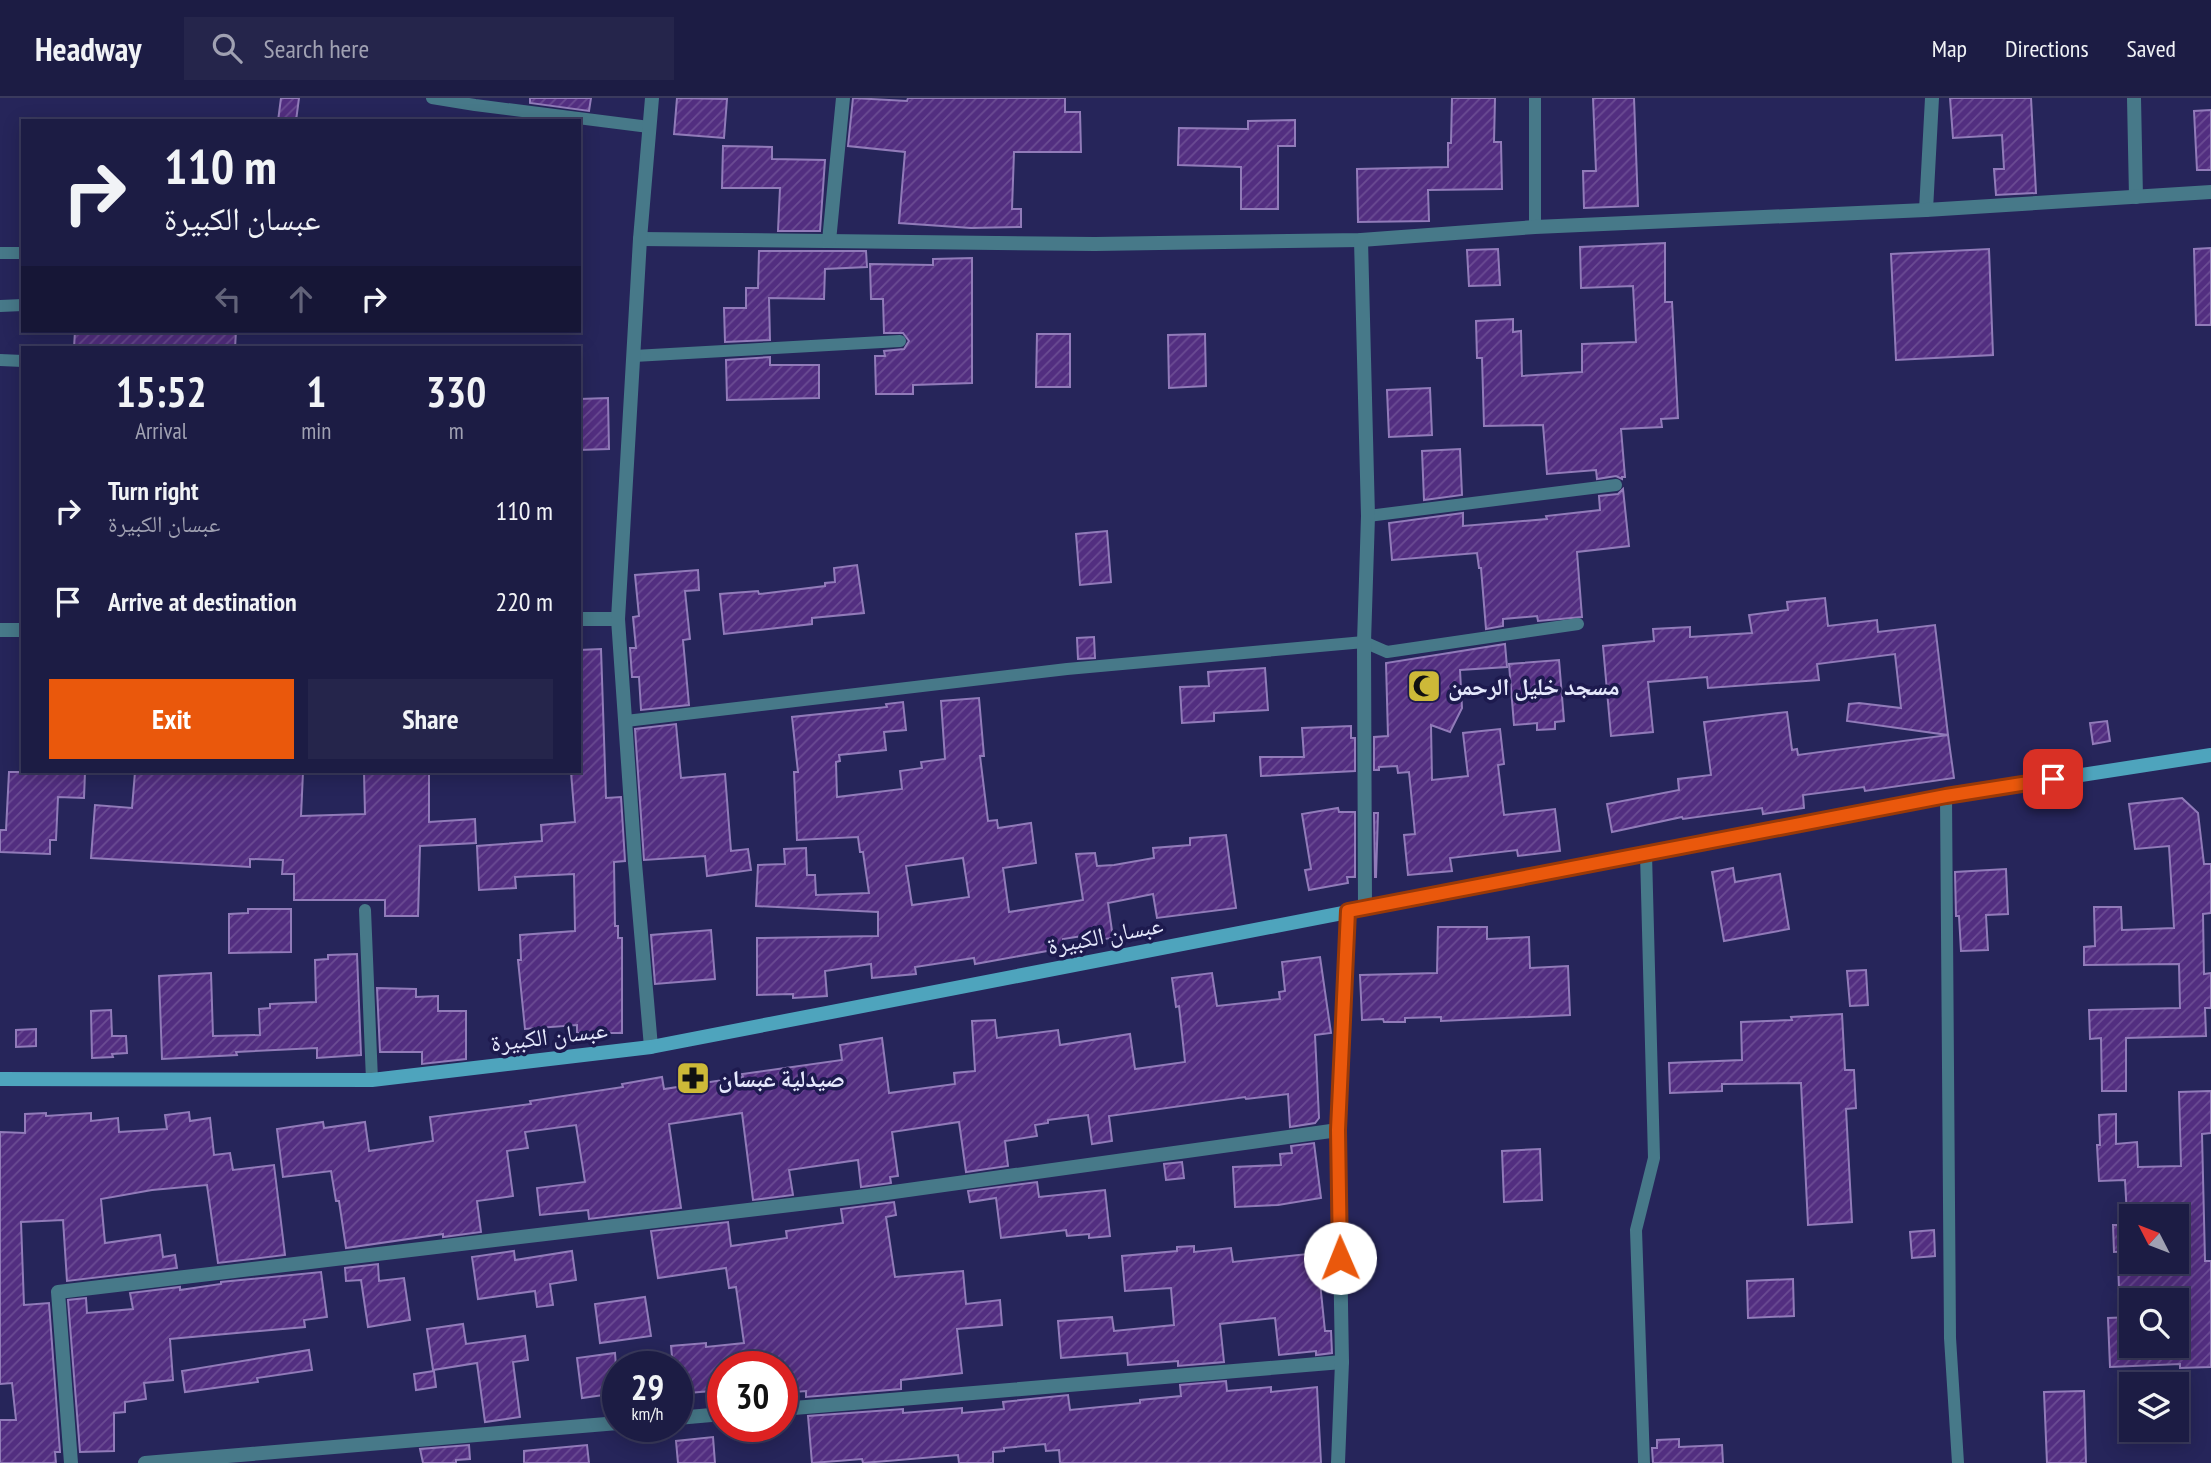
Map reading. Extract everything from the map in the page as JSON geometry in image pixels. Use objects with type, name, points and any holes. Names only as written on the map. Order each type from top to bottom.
[{"type":"main road","name":"عبسان الكبيرة","points":[[0,1079],[372,1080],[651,1047],[1946,796],[2211,755]]},
{"type":"street","points":[[651,1047],[618,619],[640,239],[652,98]]},
{"type":"street","points":[[829,242],[843,98]]},
{"type":"street","points":[[1926,211],[1932,98]]},
{"type":"street","points":[[2134,98],[2136,197]]},
{"type":"street","points":[[640,239],[1095,244],[1361,240],[1535,227],[1926,211],[2211,191]]},
{"type":"street","points":[[1361,240],[1368,516],[1364,642],[1365,908]]},
{"type":"street","points":[[581,619],[618,619]]},
{"type":"street","points":[[0,630],[21,630]]},
{"type":"street","points":[[1338,1463],[1342,1362],[1338,1130],[1348,911]]},
{"type":"street","points":[[71,1463],[58,1292],[858,1197],[1338,1130]]},
{"type":"street","points":[[798,1408],[1342,1362]]},
{"type":"street","points":[[145,1463],[602,1424]]},
{"type":"lane","points":[[432,98],[475,106],[649,127]]},
{"type":"lane","points":[[1535,98],[1535,227]]},
{"type":"lane","points":[[0,253],[21,253]]},
{"type":"lane","points":[[0,306],[21,306]]},
{"type":"lane","points":[[634,356],[900,341]]},
{"type":"lane","points":[[0,360],[21,361]]},
{"type":"lane","points":[[1368,516],[1616,485]]},
{"type":"lane","points":[[626,722],[1067,669],[1364,642],[1387,652],[1578,624]]},
{"type":"lane","points":[[1946,796],[1950,1338],[1958,1463]]},
{"type":"lane","points":[[1644,1463],[1636,1230],[1654,1158],[1646,854]]},
{"type":"lane","points":[[365,910],[372,1080]]},
{"type":"building","points":[[281,98],[299,98],[296,119],[278,119]]},
{"type":"building","points":[[530,98],[591,98],[589,111],[530,103]]},
{"type":"building","points":[[677,98],[727,99],[724,138],[674,134]]},
{"type":"building","points":[[853,98],[907,101],[908,98],[1065,98],[1065,112],[1080,112],[1081,152],[1014,152],[1012,209],[1021,209],[1021,227],[971,228],[899,223],[905,152],[848,146]]},
{"type":"building","points":[[1452,98],[1495,98],[1494,142],[1501,142],[1502,189],[1428,190],[1429,221],[1358,222],[1357,169],[1448,167]]},
{"type":"building","points":[[1593,98],[1634,98],[1638,206],[1584,208],[1583,171],[1596,171]]},
{"type":"building","points":[[1950,98],[2031,98],[2036,193],[1996,195],[1994,169],[2004,169],[2002,135],[1953,138]]},
{"type":"building","points":[[2211,110],[2211,170],[2197,170],[2194,111]]},
{"type":"building","points":[[1295,120],[1295,146],[1278,146],[1278,209],[1241,209],[1241,167],[1178,165],[1179,128],[1248,129],[1248,121]]},
{"type":"building","points":[[723,146],[772,147],[772,159],[825,160],[820,231],[778,231],[780,188],[722,188]]},
{"type":"building","points":[[1665,243],[1665,302],[1672,302],[1678,418],[1661,419],[1662,427],[1621,429],[1625,477],[1622,479],[1616,476],[1597,479],[1596,470],[1547,474],[1543,425],[1484,426],[1482,358],[1477,358],[1476,321],[1513,319],[1513,332],[1521,331],[1522,376],[1582,372],[1582,344],[1636,342],[1633,286],[1581,288],[1580,247]]},
{"type":"building","points":[[2211,248],[2211,325],[2196,325],[2194,249]]},
{"type":"building","points":[[1498,249],[1500,285],[1469,286],[1467,250]]},
{"type":"building","points":[[1989,249],[1993,355],[1896,360],[1891,254]]},
{"type":"building","points":[[759,251],[866,251],[867,267],[825,269],[824,299],[769,298],[770,340],[725,342],[724,308],[746,308],[746,288],[758,288]]},
{"type":"building","points":[[972,258],[972,383],[913,385],[913,394],[876,394],[875,356],[885,356],[884,351],[904,349],[909,341],[903,333],[884,333],[883,299],[871,299],[870,264],[933,265],[933,259]]},
{"type":"building","points":[[75,333],[236,333],[235,346],[74,346]]},
{"type":"building","points":[[1037,334],[1070,334],[1070,387],[1036,387]]},
{"type":"building","points":[[1205,334],[1206,386],[1169,388],[1168,335]]},
{"type":"building","points":[[770,357],[770,365],[819,365],[819,398],[727,400],[726,360]]},
{"type":"building","points":[[1430,388],[1432,435],[1389,437],[1387,390]]},
{"type":"building","points":[[608,398],[609,449],[581,450],[581,399]]},
{"type":"building","points":[[1460,449],[1462,495],[1424,500],[1422,451]]},
{"type":"building","points":[[1623,489],[1629,546],[1577,552],[1582,617],[1538,621],[1537,616],[1503,619],[1503,626],[1486,629],[1481,568],[1477,553],[1392,560],[1389,523],[1463,513],[1463,526],[1547,519],[1546,516],[1600,510],[1599,496],[1618,494]]},
{"type":"building","points":[[1107,531],[1111,582],[1080,585],[1076,534]]},
{"type":"building","points":[[857,565],[864,613],[812,618],[812,624],[724,634],[720,594],[758,591],[759,594],[825,586],[825,583],[835,582],[834,568]]},
{"type":"building","points":[[698,570],[699,590],[685,591],[690,639],[683,640],[689,705],[641,710],[639,677],[632,677],[630,648],[636,648],[633,617],[639,616],[635,575]]},
{"type":"building","points":[[1825,598],[1828,626],[1877,620],[1878,632],[1935,625],[1948,735],[1847,721],[1849,704],[1901,708],[1895,654],[1817,664],[1819,680],[1708,688],[1707,677],[1648,682],[1653,732],[1611,736],[1603,646],[1654,641],[1653,629],[1690,627],[1690,637],[1752,633],[1749,615],[1788,610],[1787,602]]},
{"type":"building","points":[[1094,637],[1095,658],[1078,659],[1077,638]]},
{"type":"building","points":[[1505,644],[1507,667],[1460,670],[1462,708],[1450,732],[1431,725],[1432,780],[1468,776],[1463,733],[1500,729],[1504,764],[1498,765],[1504,815],[1555,809],[1560,851],[1518,856],[1517,850],[1450,858],[1452,871],[1408,875],[1404,835],[1415,834],[1409,772],[1398,773],[1397,766],[1374,770],[1374,737],[1388,736],[1386,663]]},
{"type":"building","points":[[601,649],[606,798],[621,797],[625,861],[614,862],[615,926],[618,926],[618,938],[622,938],[622,1033],[577,1033],[577,1025],[525,1029],[518,960],[521,960],[520,935],[575,931],[574,874],[515,877],[516,888],[479,890],[477,846],[542,841],[541,825],[575,822],[571,773],[581,773],[581,650]]},
{"type":"building","points":[[1559,660],[1564,721],[1555,722],[1555,729],[1537,730],[1537,723],[1514,725],[1509,664]]},
{"type":"building","points":[[1265,668],[1268,710],[1214,713],[1214,721],[1182,723],[1180,687],[1209,686],[1208,672]]},
{"type":"building","points":[[979,698],[984,756],[980,756],[988,821],[997,820],[998,828],[1031,823],[1036,863],[1003,868],[1009,912],[1083,900],[1076,854],[1095,853],[1097,866],[1114,865],[1154,858],[1153,848],[1190,845],[1190,838],[1226,835],[1236,908],[1157,918],[1153,894],[1108,903],[1113,938],[1096,940],[1095,934],[1063,939],[1064,948],[975,964],[974,958],[915,967],[916,974],[872,978],[871,964],[825,971],[827,996],[793,998],[793,994],[757,995],[757,938],[878,936],[878,912],[756,906],[758,865],[785,864],[784,849],[806,848],[807,875],[815,875],[816,895],[869,893],[858,837],[797,840],[794,772],[798,772],[792,717],[887,707],[886,704],[903,702],[906,730],[884,732],[886,750],[839,755],[840,761],[836,762],[837,797],[902,789],[900,771],[922,768],[921,762],[945,759],[941,701]],"holes":[[[963,858],[969,897],[912,905],[906,866]]]},
{"type":"building","points":[[1787,712],[1792,750],[1797,749],[1798,755],[1948,735],[1954,778],[1865,791],[1864,787],[1803,795],[1804,808],[1763,814],[1762,808],[1682,817],[1612,832],[1607,804],[1679,790],[1678,779],[1711,775],[1704,722]]},
{"type":"building","points":[[2107,721],[2110,741],[2093,744],[2090,723]]},
{"type":"building","points":[[676,724],[681,778],[725,774],[731,851],[748,849],[751,870],[707,876],[705,856],[644,860],[635,729]]},
{"type":"building","points":[[1351,726],[1351,738],[1355,738],[1355,771],[1261,776],[1260,757],[1304,757],[1302,728]]},
{"type":"building","points":[[9,772],[85,773],[84,798],[58,797],[56,840],[50,840],[50,854],[0,852],[0,830],[6,830]]},
{"type":"building","points":[[135,773],[303,773],[301,816],[365,814],[364,773],[429,773],[429,822],[475,819],[476,843],[420,846],[418,916],[385,916],[385,900],[294,900],[294,874],[282,874],[283,860],[250,859],[250,867],[91,858],[95,805],[132,808]]},
{"type":"building","points":[[2182,798],[2198,813],[2204,864],[2211,864],[2211,913],[2203,914],[2204,974],[2211,973],[2211,1008],[2205,1008],[2206,1036],[2126,1038],[2126,1091],[2102,1091],[2101,1038],[2090,1039],[2089,1010],[2180,1008],[2179,964],[2084,965],[2084,947],[2095,946],[2094,907],[2121,907],[2122,930],[2174,928],[2169,846],[2135,849],[2129,804]]},
{"type":"building","points":[[1338,808],[1339,812],[1355,812],[1355,877],[1347,877],[1348,883],[1309,890],[1305,870],[1311,869],[1302,814]]},
{"type":"building","points":[[1374,813],[1378,813],[1376,877],[1375,877]]},
{"type":"building","points":[[1733,868],[1735,882],[1780,874],[1789,929],[1724,941],[1712,872]]},
{"type":"building","points":[[2006,869],[2008,914],[1986,915],[1988,950],[1961,951],[1959,916],[1956,916],[1955,872]]},
{"type":"building","points":[[248,909],[291,909],[291,952],[229,953],[229,914],[248,913]]},
{"type":"building","points":[[1438,927],[1487,927],[1487,939],[1529,937],[1530,968],[1568,966],[1570,1015],[1441,1021],[1441,1017],[1405,1018],[1405,1022],[1362,1020],[1360,975],[1437,973]]},
{"type":"building","points":[[711,930],[715,979],[655,984],[651,935]]},
{"type":"building","points":[[357,954],[361,1055],[317,1058],[317,1048],[162,1059],[159,976],[211,973],[213,1036],[260,1035],[259,1009],[270,1008],[270,1004],[316,1002],[315,960],[328,959],[328,955]]},
{"type":"building","points":[[1320,957],[1331,1033],[1315,1035],[1319,1118],[1315,1123],[1290,1127],[1288,1094],[1245,1097],[1109,1116],[1112,1141],[1092,1144],[1088,1115],[1048,1120],[1048,1123],[1035,1125],[1037,1136],[1005,1141],[1008,1166],[966,1172],[959,1122],[892,1132],[898,1176],[890,1177],[891,1183],[861,1187],[858,1160],[789,1170],[793,1195],[753,1200],[742,1113],[669,1124],[681,1208],[589,1219],[588,1210],[540,1215],[537,1188],[585,1182],[576,1125],[525,1132],[528,1148],[507,1151],[513,1196],[477,1201],[481,1232],[443,1237],[443,1234],[346,1248],[339,1201],[336,1201],[331,1171],[283,1177],[277,1129],[323,1122],[324,1128],[365,1122],[369,1151],[433,1141],[430,1117],[531,1104],[530,1101],[623,1087],[622,1084],[662,1077],[664,1089],[743,1077],[742,1074],[842,1060],[840,1045],[882,1038],[889,1093],[955,1084],[954,1073],[975,1071],[972,1021],[995,1020],[997,1038],[1058,1030],[1060,1045],[1130,1034],[1135,1069],[1185,1062],[1179,1006],[1176,1007],[1172,978],[1212,973],[1217,1006],[1280,999],[1279,992],[1285,991],[1282,962]]},
{"type":"building","points":[[1866,970],[1868,1005],[1850,1006],[1847,971]]},
{"type":"building","points":[[377,988],[416,989],[416,997],[438,996],[438,1011],[466,1011],[466,1059],[422,1064],[422,1052],[380,1052]]},
{"type":"building","points":[[111,1010],[112,1036],[126,1036],[127,1053],[92,1058],[91,1011]]},
{"type":"building","points":[[1842,1014],[1845,1070],[1854,1070],[1856,1108],[1846,1109],[1852,1222],[1808,1225],[1801,1083],[1722,1084],[1722,1091],[1670,1093],[1669,1063],[1742,1060],[1741,1022]]},
{"type":"building","points":[[36,1029],[36,1046],[16,1047],[16,1030]]},
{"type":"building","points":[[2211,1091],[2211,1133],[2202,1134],[2205,1261],[2211,1261],[2211,1367],[2180,1368],[2180,1364],[2110,1367],[2108,1318],[2119,1318],[2119,1358],[2189,1358],[2189,1288],[2119,1289],[2118,1262],[2119,1274],[2189,1274],[2189,1204],[2126,1204],[2125,1180],[2099,1181],[2097,1145],[2100,1145],[2099,1115],[2116,1114],[2116,1144],[2137,1142],[2138,1167],[2181,1166],[2179,1092]]},
{"type":"building","points":[[189,1112],[190,1121],[210,1118],[214,1155],[230,1153],[233,1170],[274,1165],[285,1255],[218,1263],[207,1185],[152,1190],[101,1199],[105,1243],[160,1235],[163,1257],[175,1255],[177,1268],[67,1281],[63,1220],[21,1222],[24,1305],[49,1303],[60,1452],[55,1452],[56,1463],[0,1463],[0,1420],[16,1420],[12,1383],[0,1384],[0,1132],[25,1133],[25,1114],[46,1113],[46,1116],[91,1113],[91,1121],[118,1118],[119,1132],[167,1129],[165,1115]]},
{"type":"building","points":[[1314,1143],[1321,1198],[1278,1205],[1235,1207],[1233,1167],[1281,1165],[1280,1154],[1292,1153],[1291,1146]]},
{"type":"building","points":[[1540,1149],[1542,1200],[1504,1202],[1502,1151]]},
{"type":"building","points":[[1182,1162],[1184,1178],[1166,1180],[1164,1164]]},
{"type":"building","points":[[1037,1182],[1039,1197],[1105,1190],[1110,1236],[1067,1236],[1066,1230],[1001,1238],[996,1198],[970,1202],[968,1191]]},
{"type":"building","points":[[894,1202],[896,1215],[886,1217],[895,1277],[963,1271],[966,1304],[1000,1300],[1002,1325],[957,1329],[962,1373],[901,1380],[901,1389],[806,1397],[806,1391],[798,1392],[798,1351],[707,1351],[707,1391],[693,1393],[693,1351],[671,1351],[671,1346],[706,1343],[706,1347],[744,1343],[736,1287],[729,1288],[726,1268],[658,1278],[651,1231],[728,1222],[731,1246],[787,1238],[786,1231],[843,1223],[841,1209]]},
{"type":"building","points":[[2113,1225],[2119,1225],[2119,1252],[2114,1252]]},
{"type":"building","points":[[1934,1230],[1935,1256],[1912,1258],[1910,1232]]},
{"type":"building","points":[[1194,1246],[1194,1252],[1231,1248],[1233,1262],[1317,1253],[1325,1331],[1331,1331],[1332,1353],[1316,1355],[1316,1351],[1279,1355],[1275,1318],[1220,1324],[1224,1362],[1178,1366],[1178,1361],[1128,1365],[1127,1353],[1061,1358],[1058,1321],[1112,1317],[1114,1331],[1174,1325],[1171,1288],[1125,1291],[1122,1256],[1177,1251],[1177,1247]]},
{"type":"building","points":[[514,1251],[515,1260],[572,1251],[576,1280],[550,1284],[553,1305],[537,1307],[535,1291],[478,1299],[472,1257]]},
{"type":"building","points":[[378,1264],[379,1281],[404,1278],[410,1320],[368,1327],[361,1280],[346,1281],[345,1268]]},
{"type":"building","points":[[321,1272],[327,1317],[304,1320],[305,1327],[170,1339],[173,1380],[144,1383],[146,1399],[125,1402],[125,1412],[114,1413],[114,1451],[80,1452],[68,1300],[86,1298],[87,1313],[133,1309],[130,1293],[180,1287],[180,1290],[221,1282]]},
{"type":"building","points":[[1793,1279],[1794,1316],[1748,1318],[1747,1281]]},
{"type":"building","points":[[645,1297],[651,1336],[600,1343],[595,1304]]},
{"type":"building","points":[[463,1324],[466,1344],[525,1336],[528,1360],[513,1362],[520,1417],[485,1422],[477,1363],[433,1370],[427,1329]]},
{"type":"building","points":[[309,1350],[312,1370],[257,1378],[258,1382],[185,1392],[182,1371]]},
{"type":"building","points":[[602,1355],[602,1395],[582,1398],[577,1358]]},
{"type":"building","points":[[434,1371],[436,1387],[416,1390],[414,1374]]},
{"type":"building","points":[[1226,1381],[1227,1391],[1271,1387],[1271,1392],[1317,1387],[1321,1463],[1060,1463],[1059,1450],[1046,1451],[1045,1444],[1004,1448],[1004,1451],[993,1452],[993,1463],[959,1463],[958,1455],[863,1463],[862,1459],[812,1463],[808,1416],[903,1409],[903,1413],[962,1408],[962,1413],[1004,1409],[1003,1402],[1068,1395],[1070,1410],[1181,1396],[1180,1385]]},
{"type":"building","points":[[2084,1391],[2086,1463],[2047,1463],[2044,1392]]},
{"type":"building","points":[[707,1438],[707,1442],[713,1442],[715,1463],[678,1463],[676,1442],[693,1442],[693,1439]]},
{"type":"building","points":[[1679,1439],[1679,1447],[1722,1445],[1723,1463],[1653,1463],[1652,1448],[1657,1448],[1657,1440]]},
{"type":"building","points":[[469,1445],[470,1459],[456,1460],[456,1463],[423,1463],[420,1449]]},
{"type":"building","points":[[587,1445],[589,1463],[524,1463],[524,1451]]},
{"type":"place","name":"مسجد خليل الرحمن","points":[[1424,686]]},
{"type":"place","name":"صيدلية عبسان","points":[[693,1078]]},
{"type":"route","points":[[1340,1258],[1338,1130],[1348,911],[1946,796],[2053,779]]}]
